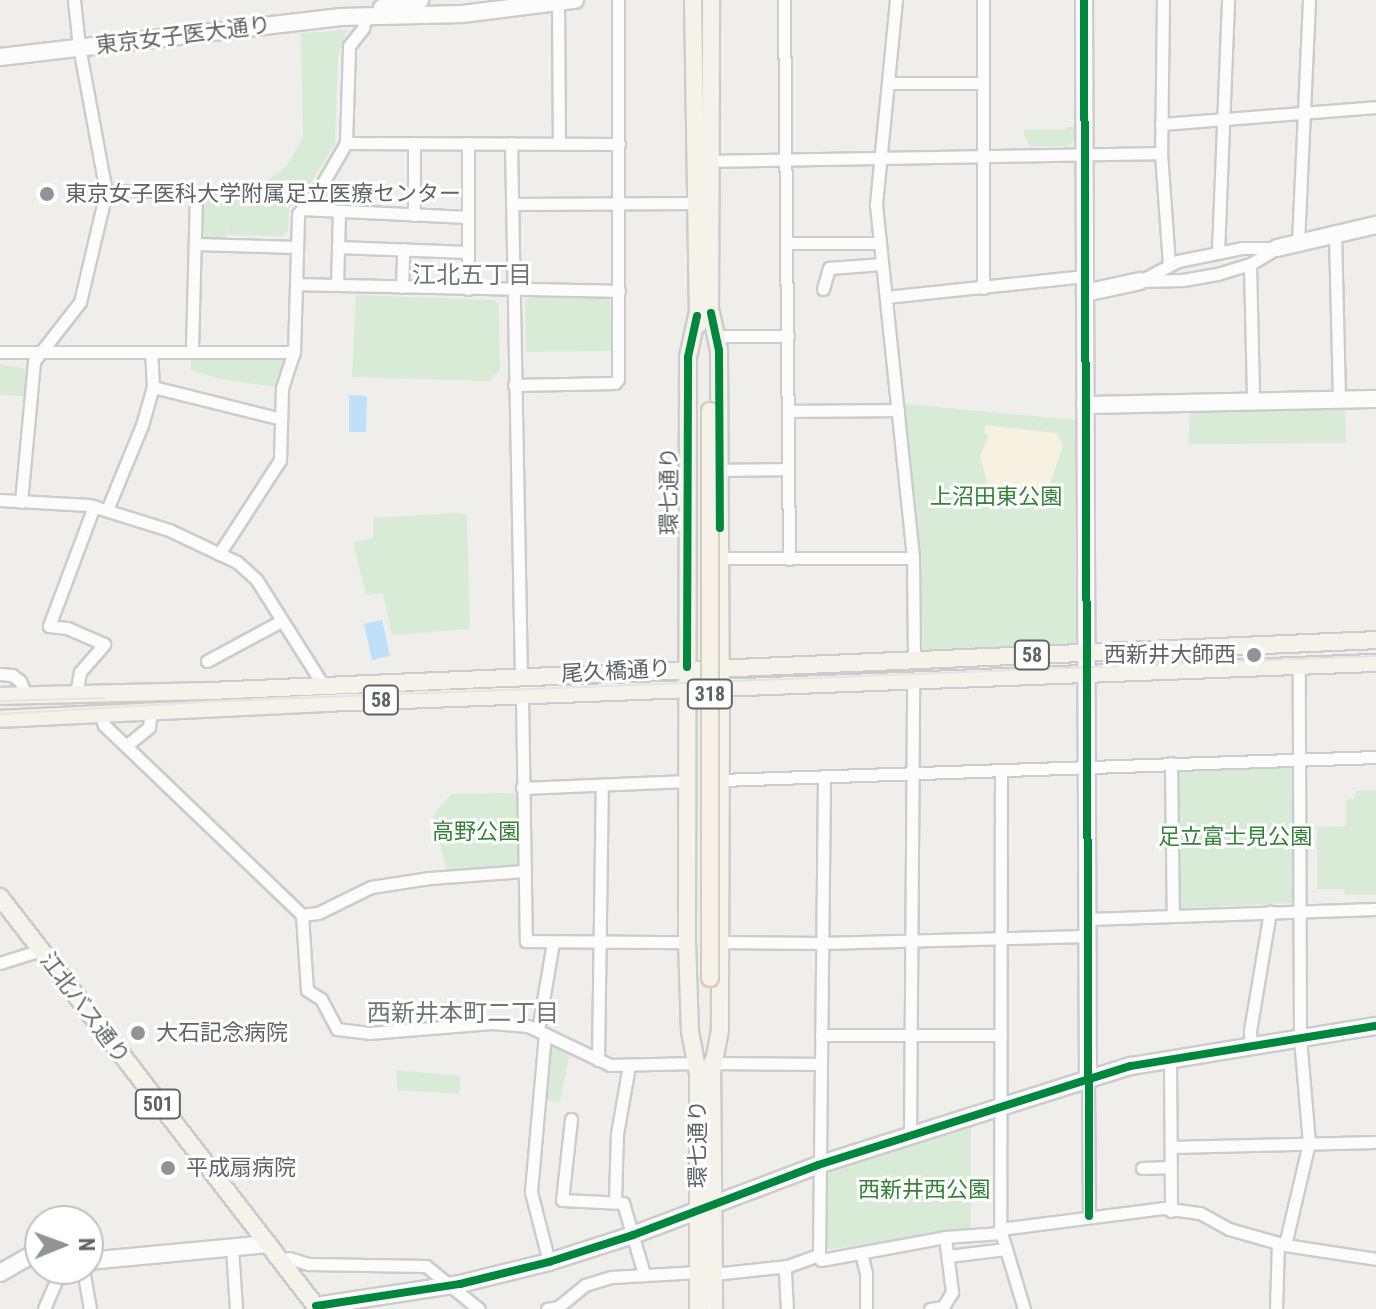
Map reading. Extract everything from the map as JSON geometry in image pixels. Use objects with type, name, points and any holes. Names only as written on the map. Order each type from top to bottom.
[{"type":"main road","name":"環七通り","points":[[693,0],[696,203],[704,314],[716,336],[719,350],[720,1030],[705,1068]]},
{"type":"main road","name":"環七通り","points":[[711,0],[710,161],[704,314],[705,1068],[706,1273],[714,1309]]},
{"type":"main road","name":"環七通り","points":[[704,314],[688,357],[687,942],[690,1031],[705,1068]]},
{"type":"main road","name":"尾久橋通り","points":[[0,696],[1376,640]]},
{"type":"main road","name":"尾久橋通り","points":[[0,719],[687,688],[1376,663]]},
{"type":"main road","name":"江北バス通り","points":[[0,897],[317,1308]]},
{"type":"main road","name":"環七通り","points":[[698,1309],[706,1273]]},
{"type":"street","points":[[21,502],[34,361],[80,302],[106,192],[79,47],[74,0]]},
{"type":"street","name":"東京女子医大通り","points":[[0,57],[420,0]]},
{"type":"street","points":[[514,385],[615,383],[618,379],[618,0]]},
{"type":"street","points":[[784,0],[789,559]]},
{"type":"street","points":[[896,0],[876,205],[913,558],[914,659]]},
{"type":"street","points":[[983,0],[983,288]]},
{"type":"street","points":[[1084,0],[1089,1216]]},
{"type":"street","points":[[1163,0],[1161,153],[1169,265]]},
{"type":"street","points":[[1218,251],[1228,0]]},
{"type":"street","points":[[1298,243],[1309,0]]},
{"type":"street","points":[[559,143],[566,1]]},
{"type":"street","name":"東京女子医大通り","points":[[376,8],[462,14],[566,1]]},
{"type":"street","points":[[219,554],[280,460],[282,388],[294,352],[298,214],[321,186],[346,143],[349,46],[376,8]]},
{"type":"street","points":[[889,83],[983,83]]},
{"type":"street","points":[[1161,124],[1376,107]]},
{"type":"street","points":[[346,143],[619,144]]},
{"type":"street","points":[[414,143],[414,215]]},
{"type":"street","points":[[468,143],[468,289]]},
{"type":"street","points":[[511,143],[521,677]]},
{"type":"street","points":[[710,161],[1161,153]]},
{"type":"street","points":[[106,192],[187,190],[196,195],[192,351]]},
{"type":"street","points":[[512,204],[696,203]]},
{"type":"street","points":[[302,209],[468,217]]},
{"type":"street","points":[[337,285],[339,213]]},
{"type":"street","points":[[1140,281],[1169,265],[1218,251],[1277,248],[1376,225]]},
{"type":"street","points":[[1335,234],[1339,400]]},
{"type":"street","points":[[788,243],[880,243]]},
{"type":"street","points":[[196,244],[297,247]]},
{"type":"street","points":[[338,247],[468,252]]},
{"type":"street","points":[[886,297],[983,288],[1193,279],[1250,264],[1277,248]]},
{"type":"street","points":[[402,287],[403,249]]},
{"type":"street","points":[[823,289],[829,268],[882,264]]},
{"type":"street","points":[[1250,264],[1253,401]]},
{"type":"street","points":[[296,284],[619,291]]},
{"type":"street","points":[[716,336],[788,336]]},
{"type":"street","points":[[0,352],[294,352]]},
{"type":"street","points":[[107,510],[136,444],[153,387],[151,353]]},
{"type":"street","points":[[153,387],[281,419]]},
{"type":"street","points":[[1085,405],[1376,399]]},
{"type":"street","points":[[789,411],[898,410]]},
{"type":"street","points":[[719,470],[788,469]]},
{"type":"street","points":[[0,500],[94,506],[169,530],[245,567],[313,664],[323,685]]},
{"type":"street","points":[[76,694],[80,672],[104,644],[67,628],[49,626],[94,506]]},
{"type":"street","points":[[720,558],[913,558]]},
{"type":"street","points":[[207,661],[281,621]]},
{"type":"street","points":[[1276,1309],[1282,1244],[1309,1143],[1300,1038],[1299,667]]},
{"type":"street","points":[[0,674],[12,675],[20,681],[34,696],[42,717]]},
{"type":"street","points":[[910,1137],[913,679]]},
{"type":"street","points":[[522,695],[526,941],[687,942]]},
{"type":"street","points":[[127,745],[149,727],[151,710]]},
{"type":"street","points":[[99,713],[104,725],[302,915],[307,990],[321,999],[337,1029],[344,1032],[492,1023],[528,1026],[610,1065],[705,1068],[820,1064]]},
{"type":"street","points":[[721,780],[1376,757]]},
{"type":"street","points":[[1171,763],[1173,916]]},
{"type":"street","points":[[1001,770],[1000,1231],[1024,1309]]},
{"type":"street","points":[[824,778],[818,1165],[821,1260],[945,1237],[1152,1208],[1200,1213],[1229,1229],[1282,1244],[1376,1259]]},
{"type":"street","points":[[522,788],[687,781]]},
{"type":"street","points":[[598,1060],[603,943],[602,785]]},
{"type":"street","points":[[302,915],[318,913],[371,887],[429,878],[525,871]]},
{"type":"street","points":[[1087,919],[1376,909]]},
{"type":"street","points":[[1251,1046],[1250,1031],[1270,912]]},
{"type":"street","points":[[721,942],[821,943],[1087,936]]},
{"type":"street","points":[[549,1262],[531,1192],[541,1032],[553,942]]},
{"type":"street","points":[[0,963],[41,950]]},
{"type":"street","points":[[317,1308],[453,1285],[549,1262],[633,1235],[818,1165],[1088,1080],[1170,1058],[1376,1026]]},
{"type":"street","points":[[821,1035],[1001,1035]]},
{"type":"street","points":[[1170,1058],[1171,1211]]},
{"type":"street","points":[[615,1200],[617,1134],[629,1065]]},
{"type":"street","points":[[571,1119],[562,1200],[615,1200],[623,1203],[644,1274]]},
{"type":"street","points":[[1171,1147],[1376,1142]]},
{"type":"street","points":[[1142,1168],[1171,1167]]},
{"type":"street","points":[[930,1309],[943,1307],[952,1292],[945,1237]]},
{"type":"street","points":[[104,1259],[268,1244]]},
{"type":"street","points":[[232,1247],[236,1309]]},
{"type":"street","points":[[948,1256],[1006,1249]]},
{"type":"street","points":[[861,1253],[866,1273],[866,1309]]},
{"type":"street","points":[[547,1309],[558,1307],[585,1285],[612,1277],[781,1267],[819,1255]]},
{"type":"street","points":[[281,1260],[289,1258],[309,1264],[417,1264],[453,1285],[479,1309]]},
{"type":"street","points":[[0,1273],[24,1259]]},
{"type":"street","points":[[781,1267],[785,1272],[787,1309]]},
{"type":"street","points":[[44,1309],[54,1285]]},
{"type":"street","points":[[86,1285],[90,1309]]},
{"type":"green space","points":[[347,30],[338,58],[335,144],[309,186],[289,208],[288,231],[283,236],[228,235],[227,224],[226,238],[204,238],[201,235],[202,192],[239,194],[247,184],[265,182],[287,166],[303,137],[301,33]]},
{"type":"green space","points":[[1066,127],[1074,127],[1074,141],[1068,146],[1030,147],[1024,135],[1024,130],[1066,130]]},
{"type":"green space","points":[[356,295],[495,300],[499,305],[500,370],[489,381],[352,377]]},
{"type":"green space","points":[[610,297],[612,351],[526,352],[525,298]]},
{"type":"green space","points":[[191,355],[283,356],[287,360],[276,387],[220,379],[191,370]]},
{"type":"green space","points":[[0,364],[26,369],[24,396],[0,395]]},
{"type":"green space","name":"上沼田東公園","points":[[905,404],[1075,420],[1076,640],[1072,646],[923,650],[921,557]]},
{"type":"green space","points":[[1345,408],[1346,443],[1188,444],[1190,410]]},
{"type":"green space","points":[[467,515],[470,629],[392,635],[383,593],[366,595],[353,543],[373,538],[373,518]]},
{"type":"green space","name":"足立富士見公園","points":[[1290,765],[1294,768],[1294,903],[1181,908],[1177,904],[1175,772]]},
{"type":"green space","points":[[1376,790],[1376,895],[1345,895],[1344,889],[1317,889],[1317,827],[1346,826],[1346,800],[1354,799],[1356,791]]},
{"type":"green space","name":"高野公園","points":[[513,793],[517,797],[519,864],[516,867],[447,872],[433,815],[451,794]]},
{"type":"green space","points":[[554,1045],[570,1052],[560,1102],[544,1100],[548,1047]]},
{"type":"green space","points":[[396,1070],[461,1076],[459,1094],[397,1090]]},
{"type":"green space","name":"西新井西公園","points":[[971,1127],[971,1230],[825,1250],[826,1172]]},
{"type":"sand","points":[[985,425],[1056,433],[1063,445],[1043,504],[1009,499],[988,485],[980,457],[989,434],[985,433]]},
{"type":"water","points":[[349,395],[367,396],[366,432],[349,432]]},
{"type":"water","points":[[382,620],[390,656],[372,660],[364,624]]},
{"type":"tram line","points":[[0,714],[220,701],[1376,656]]},
{"type":"tram line","points":[[0,701],[104,698]]},
{"type":"cycle path","points":[[1084,0],[1089,1216]]},
{"type":"cycle path","points":[[711,313],[719,350],[720,528]]},
{"type":"cycle path","points":[[687,667],[688,357],[697,316]]},
{"type":"cycle path","points":[[316,1306],[460,1284],[549,1262],[633,1235],[818,1165],[1131,1066],[1376,1026]]},
{"type":"place","name":"東京女子医科大学附属足立医療センター","points":[[47,194]]},
{"type":"place","name":"西新井大師西","points":[[1254,655]]},
{"type":"place","name":"大石記念病院","points":[[138,1033]]},
{"type":"place","name":"平成扇病院","points":[[168,1168]]},
{"type":"district","name":"江北五丁目","points":[[472,276]]},
{"type":"district","name":"西新井本町二丁目","points":[[463,1014]]}]
